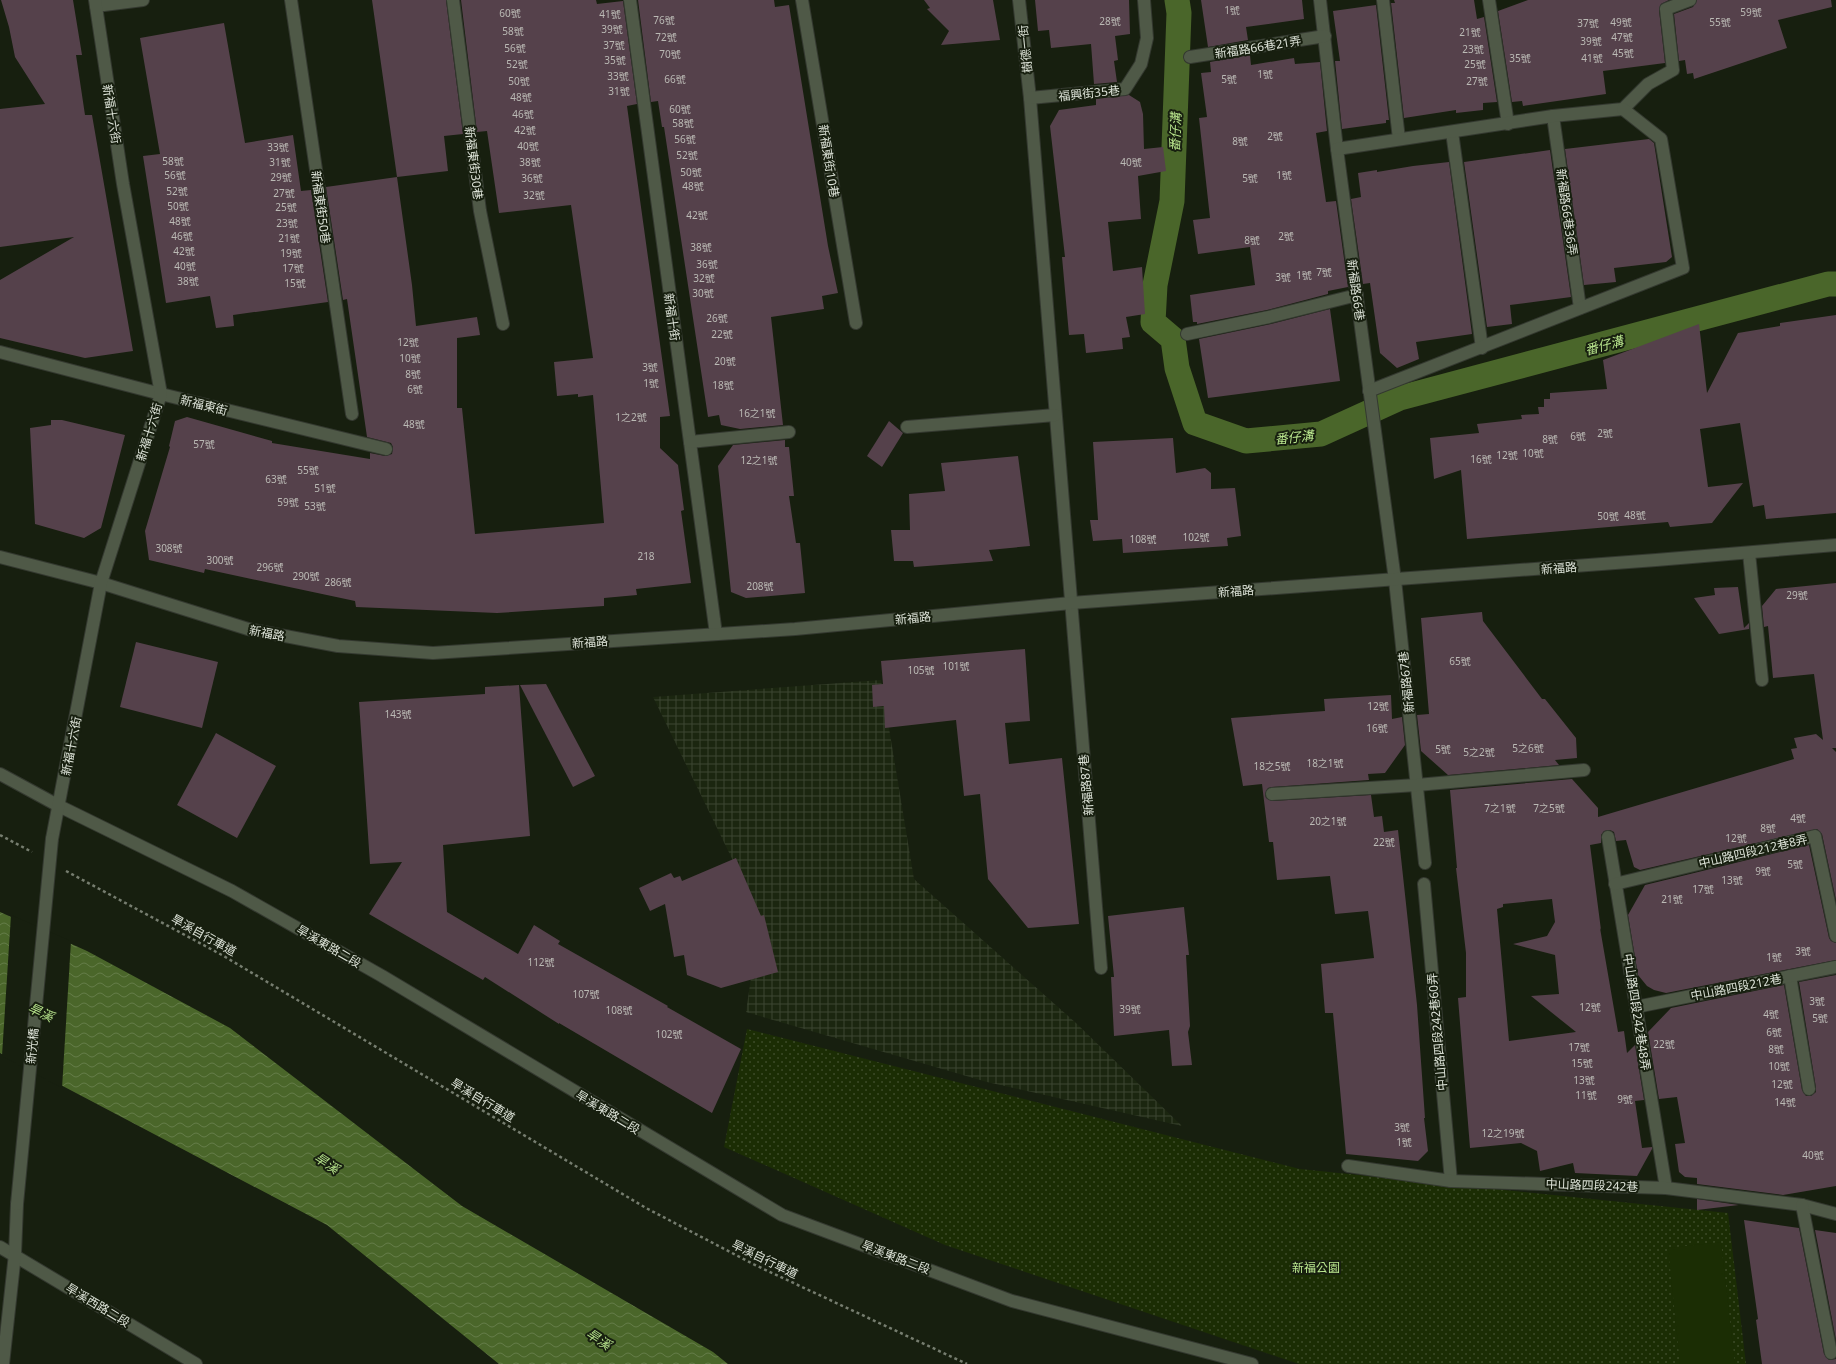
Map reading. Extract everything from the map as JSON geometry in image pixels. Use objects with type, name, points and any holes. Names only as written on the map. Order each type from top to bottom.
[{"type":"street","points":[[95,3],[143,0]]},
{"type":"street","name":"新福東街50巷","points":[[291,0],[352,414]]},
{"type":"street","name":"新福東街30巷","points":[[453,0],[480,211],[503,324]]},
{"type":"street","name":"新福十街","points":[[630,0],[716,634]]},
{"type":"street","name":"新福東街10巷","points":[[802,0],[856,323]]},
{"type":"street","name":"樹德一街","points":[[1019,0],[1030,98],[1055,415]]},
{"type":"street","name":"福興街35巷","points":[[1030,98],[1125,90],[1141,64],[1147,38],[1144,0]]},
{"type":"street","name":"新福路66巷","points":[[1320,0],[1337,149],[1395,580]]},
{"type":"street","points":[[1384,0],[1399,139]]},
{"type":"street","points":[[1489,0],[1508,124]]},
{"type":"street","points":[[1337,149],[1553,116],[1623,109],[1648,84],[1673,70],[1666,10],[1690,0]]},
{"type":"street","name":"新福十六街","points":[[52,839],[101,583],[161,394],[123,184],[95,3]]},
{"type":"street","name":"新福路66巷21弄","points":[[1190,57],[1325,36]]},
{"type":"street","points":[[1369,391],[1683,268],[1661,139],[1623,109]]},
{"type":"street","name":"新福路66巷36弄","points":[[1553,116],[1580,308]]},
{"type":"street","points":[[1452,132],[1482,348]]},
{"type":"street","points":[[1188,334],[1268,317],[1357,295]]},
{"type":"street","name":"新福東街","points":[[0,352],[161,394],[386,449]]},
{"type":"street","points":[[907,427],[1055,415]]},
{"type":"street","name":"新福路87巷","points":[[1055,415],[1101,968]]},
{"type":"street","points":[[690,442],[789,432]]},
{"type":"street","name":"新福路","points":[[0,556],[101,583],[248,629],[338,646],[433,653],[803,629],[1070,603],[1395,580],[1836,545]]},
{"type":"street","points":[[1749,553],[1762,680]]},
{"type":"street","name":"新福路67巷","points":[[1395,580],[1425,863]]},
{"type":"street","points":[[1272,794],[1417,785],[1584,770]]},
{"type":"street","name":"旱溪東路二段","points":[[0,774],[59,806],[239,895],[382,976],[782,1215],[1012,1301],[1252,1364]]},
{"type":"street","name":"中山路四段212巷8弄","points":[[1615,884],[1815,836],[1836,936]]},
{"type":"street","name":"中山路四段242巷48弄","points":[[1608,837],[1666,1188]]},
{"type":"street","name":"新光橋","points":[[3,1364],[15,1254],[17,1204],[52,839]]},
{"type":"street","name":"中山路四段242巷60弄","points":[[1424,884],[1451,1181]]},
{"type":"street","name":"中山路四段212巷","points":[[1636,1007],[1836,967]]},
{"type":"street","points":[[1790,976],[1809,1089]]},
{"type":"street","name":"中山路四段242巷","points":[[1348,1166],[1451,1181],[1666,1188],[1802,1205],[1836,1214]]},
{"type":"street","points":[[1802,1205],[1831,1353]]},
{"type":"street","name":"旱溪西路二段","points":[[0,1246],[196,1364]]},
{"type":"path","points":[[0,834],[35,853]]},
{"type":"path","name":"旱溪自行車道","points":[[62,868],[222,955],[646,1208],[755,1265],[967,1364]]},
{"type":"shaded area","points":[[881,680],[914,879],[1076,1023],[1182,1126],[987,1082],[746,1012],[760,916],[653,697]]},
{"type":"green space","name":"新福公園","points":[[747,1029],[1300,1169],[1728,1213],[1746,1364],[1299,1364],[945,1245],[724,1147]]},
{"type":"green space","points":[[1721,1242],[1735,1364],[1680,1364],[1668,1248]]},
{"type":"water","name":"旱溪","points":[[0,912],[87,951],[230,1028],[462,1206],[713,1352],[728,1364],[499,1364],[327,1225],[0,1053]]},
{"type":"pier","points":[[11,915],[71,941],[62,1088],[2,1056]]},
{"type":"building","points":[[1,0],[73,0],[82,55],[76,55],[85,115],[92,115],[133,351],[85,358],[0,338],[0,280],[74,237],[0,247],[0,109],[45,104],[15,57],[9,27]]},
{"type":"building","points":[[372,0],[446,0],[463,134],[444,136],[448,171],[397,177]]},
{"type":"building","points":[[461,0],[596,0],[597,4],[623,1],[637,104],[627,106],[670,416],[660,417],[660,448],[678,465],[684,510],[681,511],[691,583],[636,589],[637,595],[604,598],[604,606],[497,613],[356,607],[355,601],[205,569],[204,573],[149,560],[145,531],[170,447],[175,421],[187,417],[272,441],[272,443],[370,459],[370,453],[385,456],[392,454],[393,447],[391,443],[367,437],[347,299],[343,300],[326,187],[397,177],[412,285],[416,326],[477,317],[480,335],[457,338],[457,408],[462,408],[475,534],[604,523],[593,395],[578,397],[578,394],[557,396],[554,362],[593,358],[571,205],[499,213],[487,131],[477,132]]},
{"type":"building","points":[[638,0],[774,0],[775,7],[789,5],[828,246],[838,293],[822,296],[824,309],[771,317],[783,425],[740,429],[721,425],[719,415],[708,417],[664,127],[662,127],[658,101],[651,102]]},
{"type":"building","points":[[924,0],[993,0],[1000,40],[941,45],[949,31],[927,9],[930,8]]},
{"type":"building","points":[[1035,0],[1129,0],[1130,34],[1115,36],[1118,60],[1114,61],[1117,82],[1094,84],[1091,44],[1051,48],[1049,30],[1038,31]]},
{"type":"building","points":[[1201,0],[1302,0],[1304,19],[1246,27],[1248,40],[1208,47]]},
{"type":"building","points":[[1394,0],[1474,0],[1477,19],[1484,17],[1497,102],[1483,103],[1483,110],[1456,113],[1456,110],[1404,118],[1391,3],[1395,3]]},
{"type":"building","points":[[1528,0],[1669,0],[1661,4],[1659,10],[1665,63],[1603,71],[1606,94],[1523,106],[1522,101],[1512,102],[1498,11]]},
{"type":"building","points":[[1697,0],[1831,0],[1832,7],[1778,20],[1787,48],[1694,79],[1693,73],[1687,74],[1685,60],[1679,61],[1674,14],[1693,7]]},
{"type":"building","points":[[1376,5],[1389,120],[1386,120],[1386,123],[1342,129],[1335,61],[1340,61],[1333,11]]},
{"type":"building","points":[[224,23],[245,143],[293,135],[301,191],[311,190],[328,302],[233,315],[234,326],[216,328],[210,296],[166,303],[143,156],[160,154],[140,38]]},
{"type":"building","points":[[1250,55],[1251,65],[1294,58],[1295,64],[1320,62],[1327,131],[1316,133],[1326,202],[1336,201],[1348,287],[1328,291],[1328,294],[1267,310],[1197,324],[1197,322],[1193,322],[1190,295],[1255,285],[1250,247],[1198,254],[1193,220],[1210,218],[1199,118],[1207,117],[1201,73],[1211,72],[1210,62]]},
{"type":"building","points":[[1129,95],[1140,102],[1143,114],[1144,149],[1163,147],[1166,171],[1138,176],[1141,219],[1108,222],[1113,271],[1142,267],[1145,314],[1126,317],[1130,337],[1122,338],[1123,349],[1086,353],[1084,334],[1069,335],[1062,257],[1065,257],[1050,126],[1059,110],[1096,105],[1096,99]]},
{"type":"building","points":[[1649,139],[1654,143],[1672,257],[1666,262],[1614,268],[1616,282],[1584,285],[1565,149]]},
{"type":"building","points":[[1550,150],[1571,297],[1510,305],[1512,324],[1487,327],[1464,162]]},
{"type":"building","points":[[1449,162],[1472,334],[1416,342],[1419,359],[1397,368],[1380,353],[1370,283],[1363,284],[1351,199],[1361,197],[1358,173],[1377,170],[1377,172]]},
{"type":"building","points":[[1330,309],[1340,381],[1208,398],[1199,339],[1271,324]]},
{"type":"building","points":[[1836,315],[1836,513],[1766,519],[1764,505],[1753,507],[1740,423],[1700,429],[1708,487],[1743,483],[1712,523],[1670,527],[1668,522],[1467,539],[1461,470],[1434,479],[1430,438],[1479,433],[1477,424],[1522,419],[1521,415],[1539,414],[1538,407],[1544,407],[1544,399],[1550,399],[1550,393],[1607,389],[1603,360],[1699,324],[1707,393],[1738,333],[1780,326],[1780,323]]},
{"type":"building","points":[[51,420],[62,420],[125,435],[101,528],[84,538],[35,524],[30,428],[51,425]]},
{"type":"building","points":[[889,421],[903,433],[882,467],[867,456]]},
{"type":"building","points":[[1173,438],[1176,473],[1205,468],[1211,473],[1211,489],[1235,488],[1241,536],[1227,538],[1228,546],[1123,553],[1122,539],[1093,541],[1090,520],[1098,520],[1093,442]]},
{"type":"building","points":[[785,440],[785,447],[789,447],[794,496],[789,496],[796,543],[800,543],[805,593],[746,598],[731,592],[718,466],[733,445]]},
{"type":"building","points":[[1018,456],[1030,546],[989,550],[993,561],[914,567],[913,561],[894,561],[891,530],[910,530],[909,494],[945,491],[941,463]]},
{"type":"building","points":[[1836,583],[1836,748],[1832,748],[1836,752],[1836,900],[1822,834],[1817,829],[1640,870],[1634,867],[1626,840],[1616,841],[1614,832],[1610,830],[1604,831],[1601,835],[1601,843],[1590,845],[1601,930],[1600,928],[1618,1032],[1624,1031],[1627,1053],[1635,1045],[1644,1100],[1635,1101],[1642,1148],[1652,1147],[1652,1149],[1637,1176],[1575,1173],[1573,1163],[1540,1171],[1537,1151],[1521,1143],[1470,1148],[1458,998],[1466,997],[1466,953],[1456,868],[1450,790],[1572,779],[1598,808],[1598,817],[1794,759],[1791,749],[1797,748],[1794,738],[1816,734],[1823,740],[1814,674],[1773,678],[1768,626],[1764,627],[1762,606],[1776,589]],"holes":[[[1552,899],[1555,922],[1547,936],[1513,944],[1555,955],[1559,994],[1531,996],[1576,1032],[1509,1041],[1497,909],[1503,907],[1503,904]]]},
{"type":"building","points":[[1738,587],[1744,628],[1749,623],[1749,629],[1719,634],[1694,598],[1715,595],[1714,588]]},
{"type":"building","points":[[1482,612],[1483,621],[1542,699],[1545,699],[1576,738],[1577,758],[1555,760],[1559,765],[1448,775],[1421,751],[1417,715],[1429,714],[1421,618]]},
{"type":"building","points":[[136,642],[218,662],[202,728],[120,707]]},
{"type":"building","points":[[1025,649],[1030,721],[1005,723],[1009,764],[1062,758],[1079,924],[1028,928],[988,879],[980,794],[964,796],[956,720],[885,728],[884,706],[873,707],[872,685],[883,684],[881,661]]},
{"type":"building","points":[[546,684],[595,776],[573,787],[520,685]]},
{"type":"building","points":[[519,685],[530,836],[443,845],[447,912],[518,954],[534,925],[560,941],[558,944],[741,1049],[712,1113],[559,1024],[485,977],[483,980],[369,914],[402,862],[370,864],[359,702],[485,694],[485,687]]},
{"type":"building","points":[[1391,695],[1392,719],[1402,717],[1405,745],[1385,773],[1368,774],[1369,780],[1272,787],[1268,788],[1265,794],[1266,798],[1272,801],[1371,795],[1374,817],[1382,816],[1384,832],[1398,830],[1417,1005],[1424,1118],[1428,1151],[1418,1161],[1346,1154],[1333,1013],[1325,1013],[1321,964],[1374,958],[1368,911],[1335,914],[1330,876],[1277,880],[1273,842],[1269,842],[1262,784],[1243,786],[1231,718],[1325,711],[1324,699]]},
{"type":"building","points":[[216,733],[276,766],[237,838],[177,805]]},
{"type":"building","points":[[1809,845],[1829,938],[1831,941],[1836,943],[1836,960],[1666,993],[1654,990],[1647,986],[1638,975],[1628,915],[1645,885]]},
{"type":"building","points":[[736,858],[761,916],[764,915],[778,972],[721,988],[687,975],[684,955],[674,957],[665,904],[650,911],[639,888],[671,873],[674,878],[680,876],[682,881]]},
{"type":"building","points":[[1184,907],[1189,955],[1186,955],[1190,1026],[1188,1032],[1192,1065],[1172,1066],[1169,1030],[1114,1036],[1111,977],[1114,977],[1108,916]]},
{"type":"building","points":[[1836,975],[1836,1186],[1783,1195],[1697,1184],[1697,1178],[1685,1177],[1679,1172],[1675,1144],[1685,1143],[1677,1097],[1659,1099],[1648,1032],[1671,1008],[1784,985],[1802,1090],[1806,1096],[1811,1096],[1816,1092],[1816,1088],[1799,982]]},
{"type":"building","points":[[1697,1199],[1739,1205],[1697,1210]]},
{"type":"building","points":[[1744,1220],[1799,1228],[1824,1354],[1829,1360],[1836,1359],[1836,1364],[1762,1364],[1756,1320],[1758,1319]]},
{"type":"building","points":[[1815,1230],[1836,1233],[1836,1340]]},
{"type":"waterway","name":"番仔溝","points":[[1177,0],[1179,13],[1172,201],[1155,285],[1153,322],[1173,339],[1177,368],[1195,423],[1246,441],[1321,434],[1400,398],[1828,284],[1836,284]]}]
